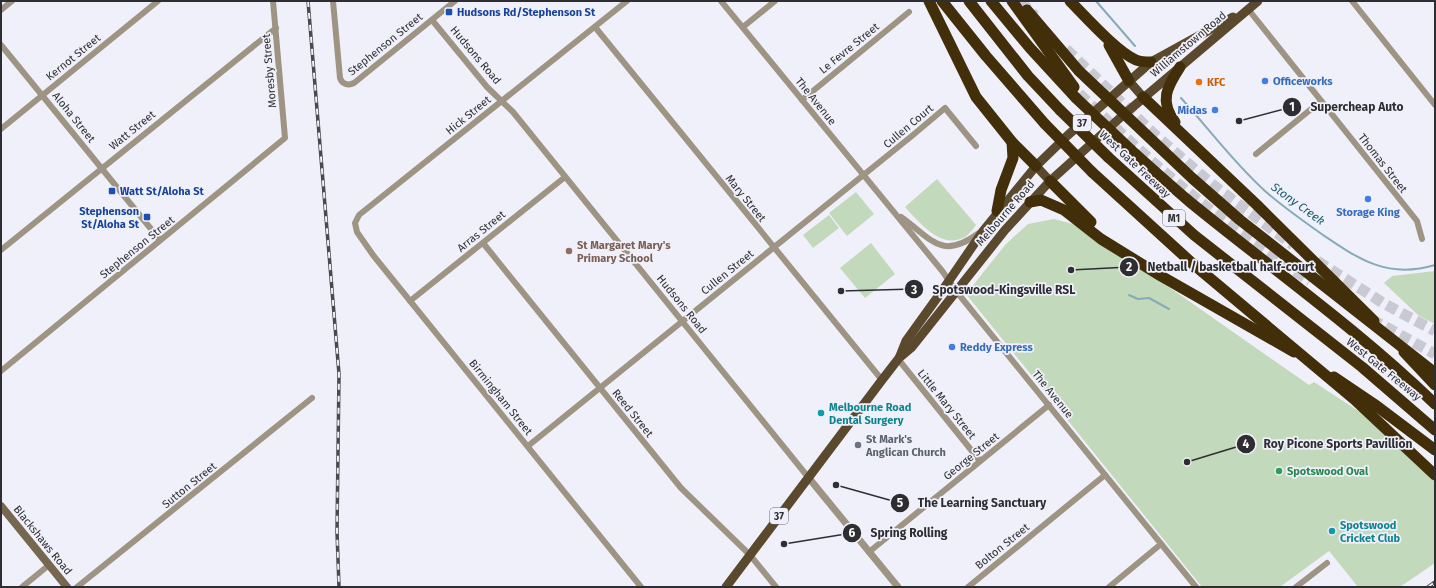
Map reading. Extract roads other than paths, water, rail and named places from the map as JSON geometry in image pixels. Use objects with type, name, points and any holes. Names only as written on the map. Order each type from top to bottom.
[{"type":"highway","points":[[929,1],[976,96],[1012,142],[1036,166]]},
{"type":"highway","points":[[942,1],[986,56],[1045,124],[1092,172],[1193,264],[1354,399],[1435,475]]},
{"type":"highway","name":"West Gate Freeway","points":[[969,1],[1028,76],[1108,157],[1194,235],[1362,367],[1435,430]]},
{"type":"highway","name":"M1","points":[[991,1],[1030,48],[1078,97]]},
{"type":"highway","name":"M1","points":[[1012,1],[1078,97]]},
{"type":"highway","points":[[1020,1],[1036,22],[1079,71],[1192,178],[1240,220],[1435,373]]},
{"type":"highway","points":[[1070,1],[1102,34],[1132,58],[1142,62],[1152,62]]},
{"type":"highway","points":[[1102,34],[1122,64],[1129,81]]},
{"type":"highway","points":[[1180,67],[1168,86],[1166,102],[1172,118],[1191,143]]},
{"type":"highway","name":"West Gate Freeway","points":[[1078,97],[1100,122],[1190,202],[1339,320],[1386,359],[1435,404]]},
{"type":"highway","points":[[1144,97],[1327,273],[1435,385]]},
{"type":"highway","points":[[997,211],[1001,190],[1013,158],[1012,142]]},
{"type":"highway","points":[[1050,181],[1083,215],[1131,256]]},
{"type":"highway","points":[[1030,202],[1041,200],[1064,210],[1101,238],[1192,295],[1315,365],[1374,404],[1435,450]]},
{"type":"main road","name":"Williamstown Road","points":[[1144,97],[1258,1]]},
{"type":"main road","name":"Williamstown Road","points":[[1036,166],[1068,135],[1152,62],[1248,9]]},
{"type":"main road","points":[[1129,81],[1144,97]]},
{"type":"main road","name":"Melbourne Road","points":[[726,587],[882,380],[899,359],[912,347],[956,291],[1030,202],[1050,181],[1144,97]]},
{"type":"main road","points":[[1036,166],[1050,181]]},
{"type":"main road","name":"Melbourne Road","points":[[899,359],[906,341],[982,231],[997,211],[1036,166]]},
{"type":"main road","name":"Blackshaws Road","points":[[1,506],[68,587]]},
{"type":"street","points":[[1,10],[12,1]]},
{"type":"street","name":"Kernot Street","points":[[1,129],[158,1]]},
{"type":"street","name":"Moresby Street","points":[[273,1],[285,138]]},
{"type":"street","name":"Stephenson Street","points":[[333,1],[340,78],[346,84],[354,83],[455,1]]},
{"type":"street","name":"Hick Street","points":[[359,216],[627,1]]},
{"type":"street","name":"The Avenue","points":[[721,1],[895,213],[949,280],[956,291],[1196,587]]},
{"type":"street","points":[[743,27],[775,1]]},
{"type":"street","points":[[1352,1],[1435,104]]},
{"type":"street","name":"Thomas Street","points":[[1248,9],[1416,221],[1422,239]]},
{"type":"street","name":"Le Fevre Street","points":[[802,100],[909,12]]},
{"type":"street","name":"Hudsons Road","points":[[432,20],[487,87],[513,112],[898,587]]},
{"type":"street","name":"Mary Street","points":[[595,27],[882,380]]},
{"type":"street","name":"Watt Street","points":[[1,250],[101,167],[276,28]]},
{"type":"street","name":"Aloha Street","points":[[1,45],[160,240]]},
{"type":"street","points":[[1256,154],[1321,101]]},
{"type":"street","name":"Cullen Court","points":[[864,175],[945,108],[976,146]]},
{"type":"street","name":"Stephenson Street","points":[[1,371],[285,138]]},
{"type":"street","name":"Cullen Street","points":[[528,446],[864,175]]},
{"type":"street","name":"Arras Street","points":[[410,301],[565,177]]},
{"type":"street","name":"The Avenue","points":[[895,213],[928,239],[942,246],[953,247],[965,244],[982,231]]},
{"type":"street","name":"Birmingham Street","points":[[359,216],[355,223],[363,243],[641,587]]},
{"type":"street","name":"Reed Street","points":[[483,243],[681,488],[750,555],[776,587]]},
{"type":"street","name":"Little Mary Street","points":[[899,359],[980,461]]},
{"type":"street","name":"Sutton Street","points":[[77,587],[312,398]]},
{"type":"street","name":"George Street","points":[[869,552],[1049,405]]},
{"type":"street","name":"Bolton Street","points":[[968,587],[1105,475]]},
{"type":"street","points":[[1108,587],[1161,544]]},
{"type":"street","points":[[1296,587],[1327,563]]},
{"type":"street","points":[[22,587],[49,565]]},
{"type":"waterway","name":"Stony Creek","points":[[1096,1],[1135,46]]},
{"type":"waterway","name":"Stony Creek","points":[[1181,98],[1232,157],[1265,191],[1293,214],[1323,235],[1362,259],[1375,265],[1403,270],[1418,269],[1435,265]]},
{"type":"waterway","points":[[1129,295],[1138,299],[1149,298],[1169,309]]},
{"type":"tunnel","points":[[1020,1],[1035,16]]},
{"type":"tunnel","points":[[1066,49],[1154,134],[1213,185],[1293,245]]},
{"type":"tunnel","points":[[1067,82],[1124,136],[1183,188],[1245,236],[1310,281]]},
{"type":"tunnel","points":[[1317,261],[1383,303],[1435,331]]},
{"type":"tunnel","points":[[1371,319],[1435,354]]},
{"type":"railway","points":[[308,1],[339,374],[337,532],[339,587]]},
{"type":"railway","points":[[1428,587],[1435,582]]},
{"type":"place","name":"Hudsons Rd/Stephenson St","points":[[449,12]]},
{"type":"place","name":"Officeworks","points":[[1265,81]]},
{"type":"place","name":"KFC","points":[[1199,82]]},
{"type":"place","name":"Midas","points":[[1215,110]]},
{"type":"place","name":"Supercheap Auto","points":[[1239,121]]},
{"type":"place","name":"Watt St/Aloha St","points":[[112,191]]},
{"type":"place","name":"Storage King","points":[[1368,199]]},
{"type":"place","name":"Stephenson St/Aloha St","points":[[147,217]]},
{"type":"place","name":"St Margaret Mary's Primary School","points":[[569,251]]},
{"type":"place","name":"Netball / basketball half-court","points":[[1071,270]]},
{"type":"place","name":"Spotswood-Kingsville RSL","points":[[841,291]]},
{"type":"place","name":"Reddy Express","points":[[952,347]]},
{"type":"place","name":"Melbourne Road Dental Surgery","points":[[821,413]]},
{"type":"place","name":"St Mark's Anglican Church","points":[[858,445]]},
{"type":"place","name":"Roy Picone Sports Pavillion","points":[[1187,462]]},
{"type":"place","name":"Spotswood Oval","points":[[1279,471]]},
{"type":"place","name":"The Learning Sanctuary","points":[[836,485]]},
{"type":"place","name":"Spotswood Cricket Club","points":[[1332,531]]},
{"type":"place","name":"Spring Rolling","points":[[784,544]]}]
